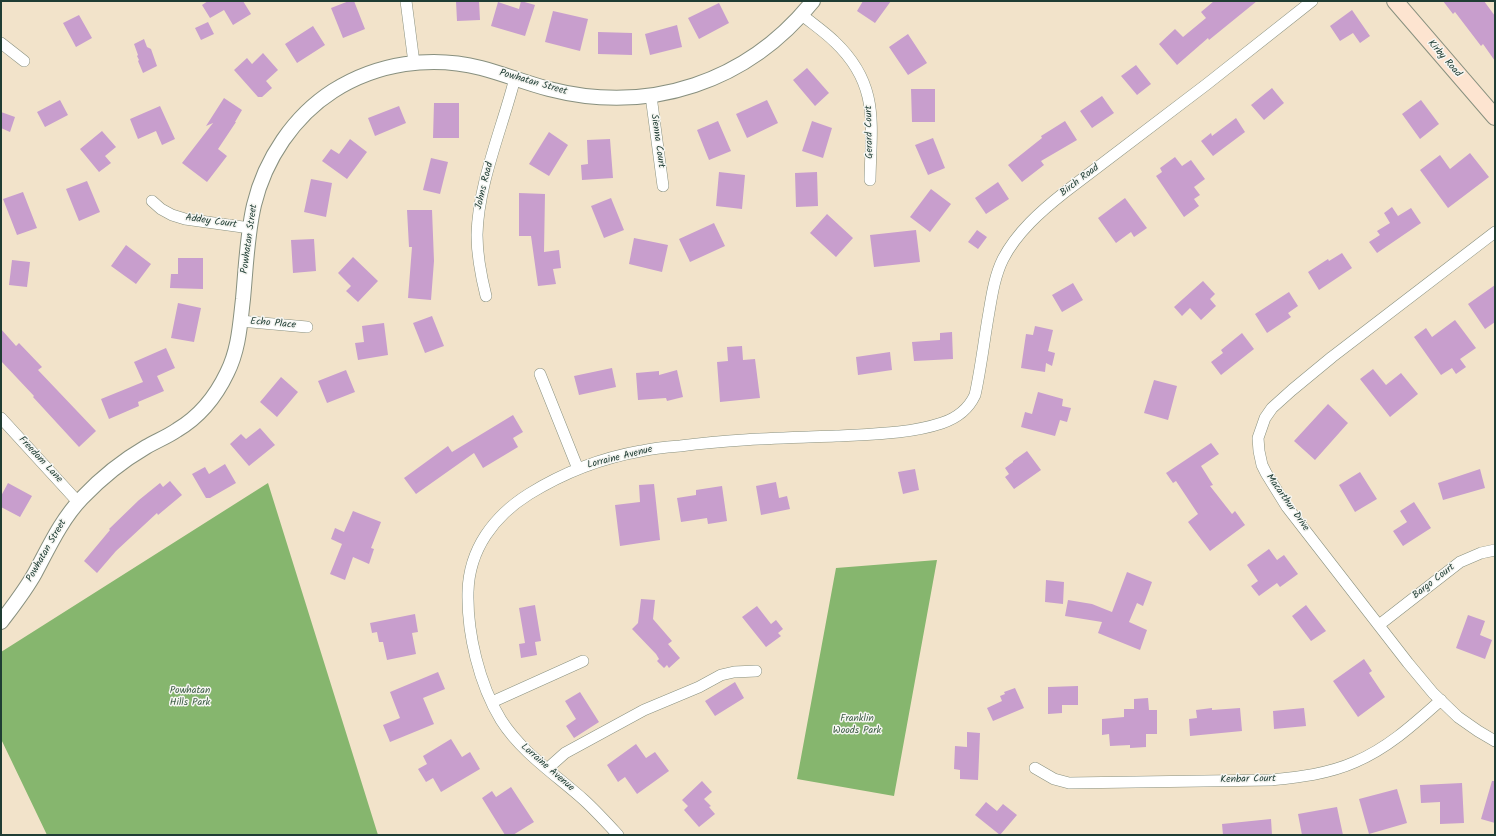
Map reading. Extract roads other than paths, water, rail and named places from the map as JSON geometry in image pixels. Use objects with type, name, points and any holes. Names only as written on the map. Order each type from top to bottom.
[{"type":"main road","name":"Kirby Road","points":[[1395,1],[1495,117]]},
{"type":"street","points":[[406,1],[414,63]]},
{"type":"street","name":"Powhatan Street","points":[[1,622],[20,597],[34,575],[55,534],[78,502],[119,464],[146,447],[178,430],[195,418],[217,392],[228,372],[237,347],[254,204],[267,167],[283,140],[312,107],[332,92],[352,80],[379,70],[414,63],[434,62],[454,63],[479,68],[549,89],[582,96],[610,99],[651,96],[686,89],[714,79],[740,66],[769,46],[802,15],[813,1]]},
{"type":"street","name":"Birch Road","points":[[943,423],[962,413],[975,396],[994,286],[1004,258],[1021,233],[1049,205],[1065,192],[1182,104],[1312,1]]},
{"type":"street","name":"Gerard Court","points":[[802,15],[835,42],[849,57],[859,72],[866,87],[870,103],[871,117],[870,180]]},
{"type":"street","points":[[1,43],[24,61]]},
{"type":"street","name":"Johns Road","points":[[486,296],[479,266],[477,236],[479,212],[483,189],[515,78]]},
{"type":"street","name":"Sienna Court","points":[[651,96],[663,186]]},
{"type":"street","name":"Addey Court","points":[[152,201],[161,209],[184,219],[250,228]]},
{"type":"street","name":"Macarthur Drive","points":[[1495,232],[1332,357],[1292,390],[1272,408],[1265,418],[1258,438],[1258,452],[1262,465],[1288,507],[1408,664],[1441,700],[1463,720],[1495,741]]},
{"type":"street","name":"Echo Place","points":[[240,321],[307,327]]},
{"type":"street","points":[[540,374],[578,469]]},
{"type":"street","name":"Freedom Lane","points":[[1,418],[78,502]]},
{"type":"street","name":"Lorraine Avenue","points":[[618,835],[584,800],[520,745],[501,720],[492,702],[473,645],[469,621],[468,585],[471,566],[477,549],[494,523],[510,508],[541,487],[578,469],[599,461],[648,450],[735,440],[887,433],[929,427],[943,423]]},
{"type":"street","name":"Bargo Court","points":[[1378,625],[1460,562],[1495,550]]},
{"type":"street","points":[[492,702],[583,661]]},
{"type":"street","points":[[547,769],[565,753],[644,710],[721,675],[734,672],[756,671]]},
{"type":"street","name":"Kenbar Court","points":[[1035,768],[1054,779],[1069,783],[1271,780],[1301,777],[1352,763],[1384,747],[1411,727],[1441,700]]},
{"type":"park label","name":"Powhatan Hills Park","points":[[190,696]]},
{"type":"park label","name":"Franklin Woods Park","points":[[857,724]]}]
